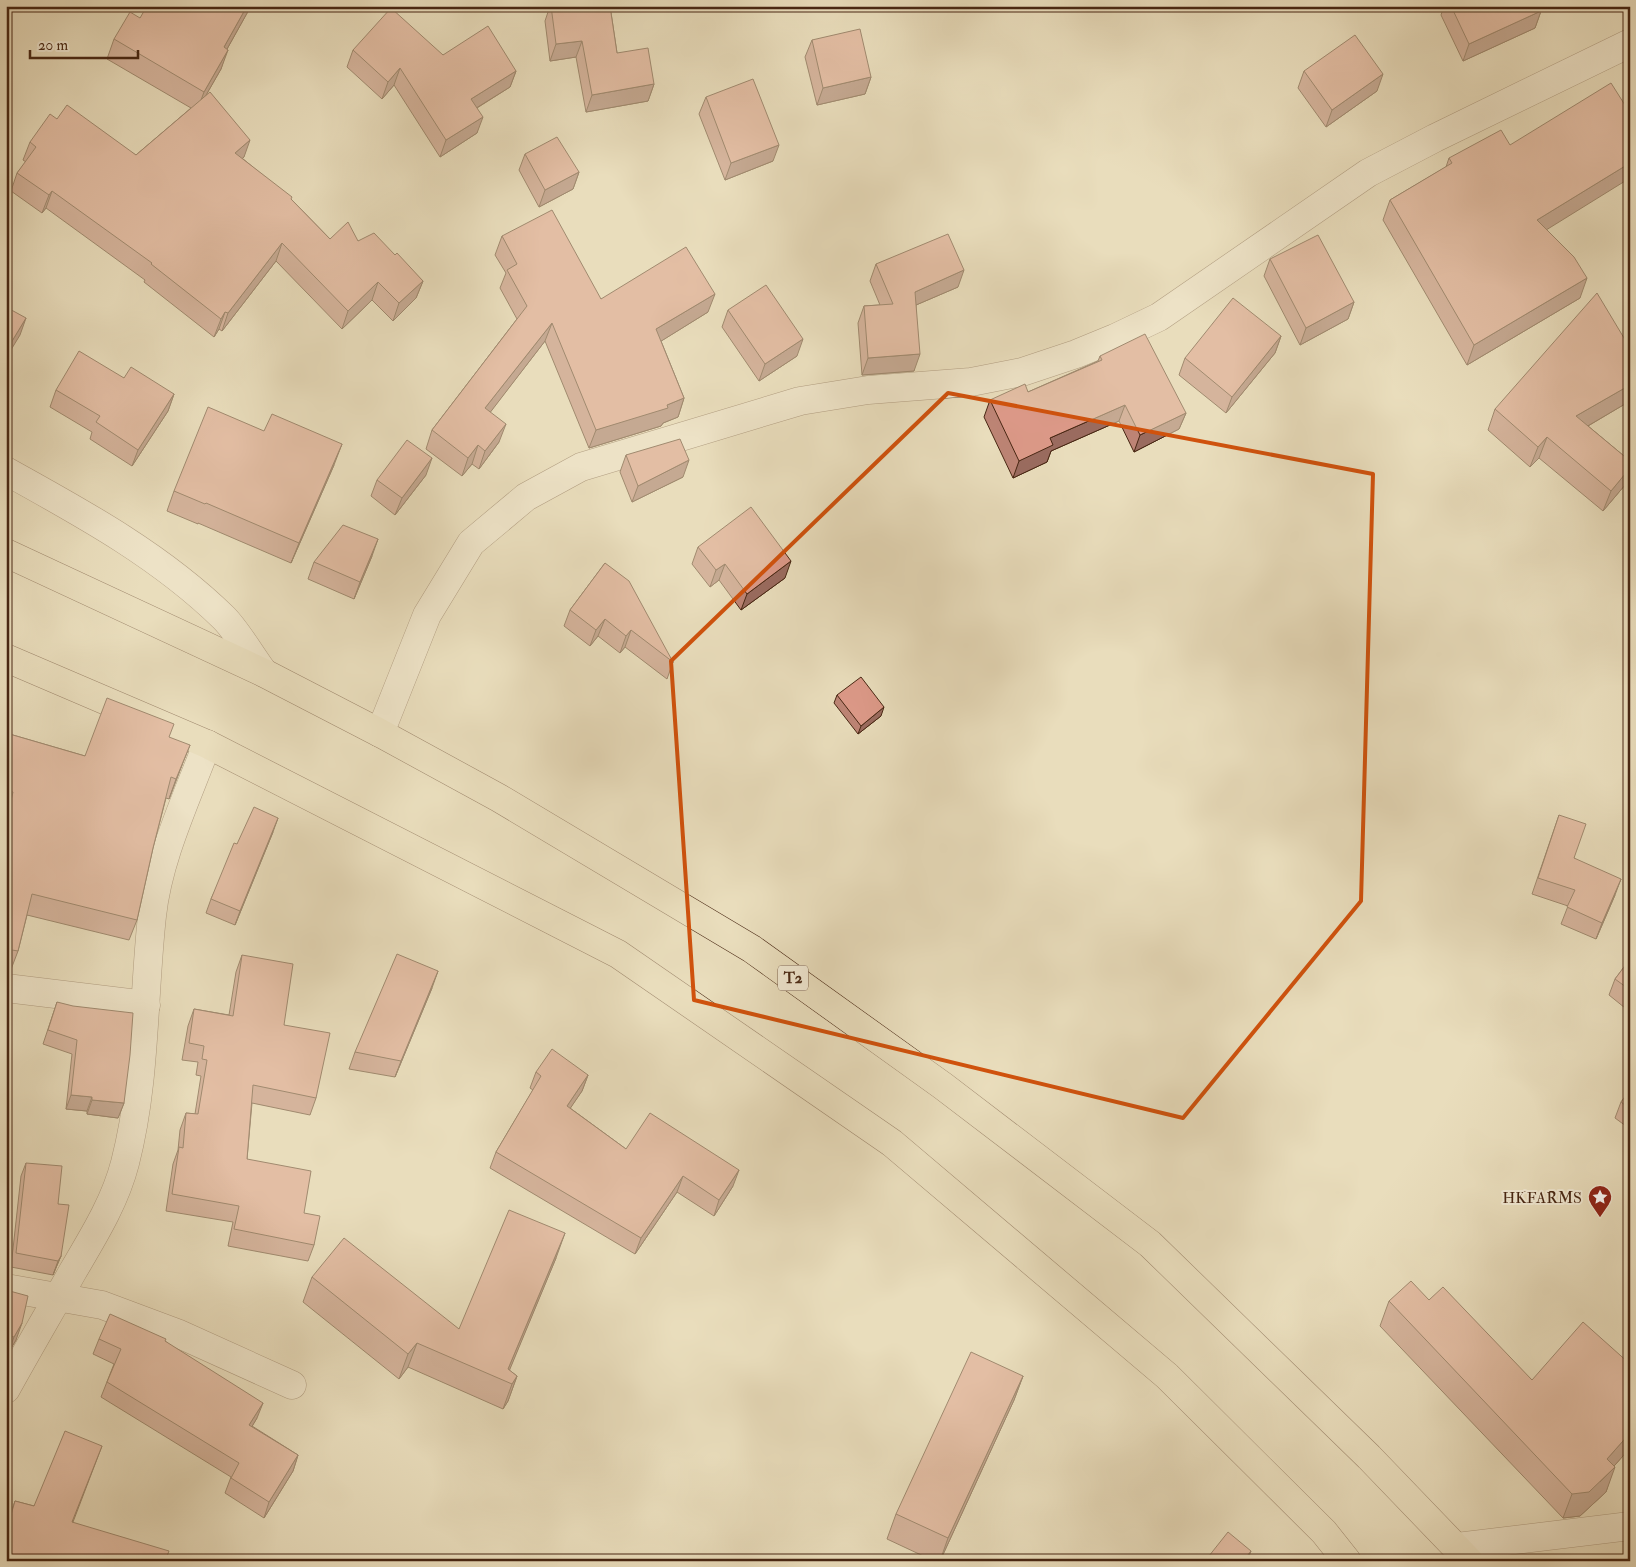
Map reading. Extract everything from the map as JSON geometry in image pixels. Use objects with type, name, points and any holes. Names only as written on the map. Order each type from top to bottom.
[{"type":"highway","name":"T2","points":[[6,553],[264,673],[380,733],[499,798],[752,949],[943,1086],[1150,1244],[1369,1457],[1463,1554]]},
{"type":"highway","points":[[6,658],[207,744],[618,954],[892,1143],[1166,1376],[1324,1532],[1348,1561]]},
{"type":"street","points":[[380,733],[427,616],[471,543],[526,497],[581,467],[800,401],[868,390],[971,382],[1022,372],[1076,354],[1115,338],[1159,317],[1368,173],[1630,43]]},
{"type":"street","points":[[6,470],[89,516],[180,578],[225,619],[264,673]]},
{"type":"street","points":[[6,1389],[104,1218],[125,1164],[136,1112],[152,915],[158,878],[207,744]]},
{"type":"street","points":[[6,988],[146,1005]]},
{"type":"street","points":[[6,1288],[102,1304],[177,1333],[292,1386]]},
{"type":"street","points":[[1463,1554],[1630,1526]]},
{"type":"highlighted area","points":[[948,393],[1373,474],[1361,901],[1183,1118],[694,1000],[671,661]]},
{"type":"building","points":[[147,6],[247,6],[224,47],[228,50],[204,92],[114,39],[130,12],[140,18]]},
{"type":"building","points":[[551,6],[610,6],[617,53],[648,48],[654,84],[592,95],[582,41],[556,44]]},
{"type":"building","points":[[1451,6],[1539,6],[1541,11],[1469,44]]},
{"type":"building","points":[[391,8],[443,55],[488,26],[516,71],[471,99],[483,117],[446,140],[400,68],[388,82],[353,50]]},
{"type":"building","points":[[860,29],[871,77],[823,88],[812,40]]},
{"type":"building","points":[[1355,35],[1383,74],[1332,110],[1304,71]]},
{"type":"building","points":[[753,79],[779,145],[731,163],[706,97]]},
{"type":"building","points":[[1611,83],[1630,113],[1630,163],[1537,220],[1574,257],[1587,278],[1474,345],[1390,200],[1452,163],[1449,158],[1501,130],[1510,145]]},
{"type":"building","points":[[210,92],[250,140],[235,153],[292,197],[291,199],[330,239],[348,222],[358,241],[374,233],[395,255],[397,253],[423,281],[399,303],[378,282],[348,311],[282,243],[228,313],[225,312],[221,319],[152,263],[52,191],[49,195],[17,173],[36,147],[30,142],[50,114],[57,119],[67,105],[136,155]]},
{"type":"building","points":[[557,137],[579,172],[545,190],[525,154]]},
{"type":"building","points":[[552,210],[601,299],[686,247],[715,294],[656,329],[684,398],[667,405],[668,408],[596,430],[552,323],[485,408],[506,424],[485,451],[478,445],[468,458],[432,430],[527,306],[507,270],[517,264],[502,236]]},
{"type":"building","points":[[948,234],[964,270],[915,292],[920,354],[868,358],[864,306],[893,304],[876,264]]},
{"type":"building","points":[[1318,235],[1354,302],[1306,328],[1270,259]]},
{"type":"building","points":[[766,285],[803,339],[765,364],[728,310]]},
{"type":"building","points":[[1597,293],[1630,348],[1630,385],[1576,416],[1630,461],[1630,468],[1611,491],[1547,437],[1538,447],[1495,409]]},
{"type":"building","points":[[1233,298],[1281,336],[1232,397],[1185,358]]},
{"type":"building","points":[[6,307],[26,318],[6,351]]},
{"type":"building","points":[[1145,334],[1186,413],[1140,435],[1125,405],[1050,438],[1053,445],[1019,461],[990,400],[1025,384],[1028,392],[1102,360],[1100,356]]},
{"type":"building","points":[[79,351],[124,378],[131,367],[174,394],[138,450],[96,422],[100,416],[56,390]]},
{"type":"building","points":[[208,407],[264,431],[272,414],[342,444],[299,543],[174,491]]},
{"type":"building","points":[[680,439],[689,460],[638,486],[626,455]]},
{"type":"building","points":[[407,440],[432,458],[402,498],[377,480]]},
{"type":"building","points":[[751,507],[791,561],[747,594],[725,564],[716,570],[698,547]]},
{"type":"building","points":[[343,525],[378,539],[360,582],[314,562]]},
{"type":"building","points":[[605,563],[629,581],[673,662],[631,630],[626,636],[605,619],[596,630],[570,610]]},
{"type":"building","points":[[861,677],[884,707],[861,726],[837,695]]},
{"type":"building","points":[[107,698],[174,724],[169,737],[190,745],[176,779],[171,777],[137,920],[32,894],[18,951],[6,949],[6,821],[13,792],[6,789],[6,733],[85,756]]},
{"type":"building","points":[[254,807],[278,818],[240,911],[211,899],[234,843],[237,844]]},
{"type":"building","points":[[1559,815],[1586,824],[1574,858],[1621,879],[1602,923],[1567,907],[1575,890],[1538,878]]},
{"type":"building","points":[[397,954],[438,971],[401,1061],[355,1052]]},
{"type":"building","points":[[242,955],[293,964],[284,1025],[330,1033],[316,1098],[253,1085],[247,1159],[311,1171],[304,1213],[320,1216],[314,1245],[234,1229],[239,1206],[172,1194],[179,1147],[183,1148],[186,1113],[198,1114],[207,1060],[202,1059],[204,1046],[189,1043],[194,1009],[233,1016]]},
{"type":"building","points":[[1630,959],[1630,990],[1615,979]]},
{"type":"building","points":[[57,1002],[73,1006],[133,1013],[124,1103],[92,1100],[92,1097],[71,1095],[77,1040],[48,1030]]},
{"type":"building","points":[[552,1049],[588,1075],[567,1106],[626,1149],[650,1113],[739,1170],[719,1200],[683,1176],[641,1238],[496,1152],[541,1076],[536,1072]]},
{"type":"building","points":[[1630,1090],[1630,1109],[1621,1102]]},
{"type":"building","points":[[26,1163],[62,1166],[58,1204],[69,1205],[61,1256],[58,1261],[16,1253]]},
{"type":"building","points":[[509,1210],[565,1233],[508,1369],[517,1376],[512,1384],[417,1343],[408,1354],[312,1277],[344,1238],[459,1329]]},
{"type":"building","points":[[1411,1281],[1429,1300],[1443,1287],[1532,1380],[1583,1322],[1630,1364],[1630,1433],[1607,1459],[1615,1467],[1589,1492],[1572,1494],[1389,1301]]},
{"type":"building","points":[[6,1290],[28,1296],[22,1323],[14,1337],[6,1335]]},
{"type":"building","points":[[110,1314],[166,1339],[165,1341],[263,1403],[249,1425],[298,1455],[269,1502],[231,1478],[239,1463],[107,1382],[121,1349],[99,1339]]},
{"type":"building","points":[[971,1352],[1023,1376],[948,1538],[896,1514]]},
{"type":"building","points":[[65,1431],[102,1446],[72,1522],[169,1551],[165,1561],[6,1561],[6,1532],[15,1501],[34,1506]]},
{"type":"building","points":[[1228,1532],[1251,1551],[1243,1561],[1205,1561]]},
{"type":"place","name":"HKFARMS","points":[[1600,1218]]}]
